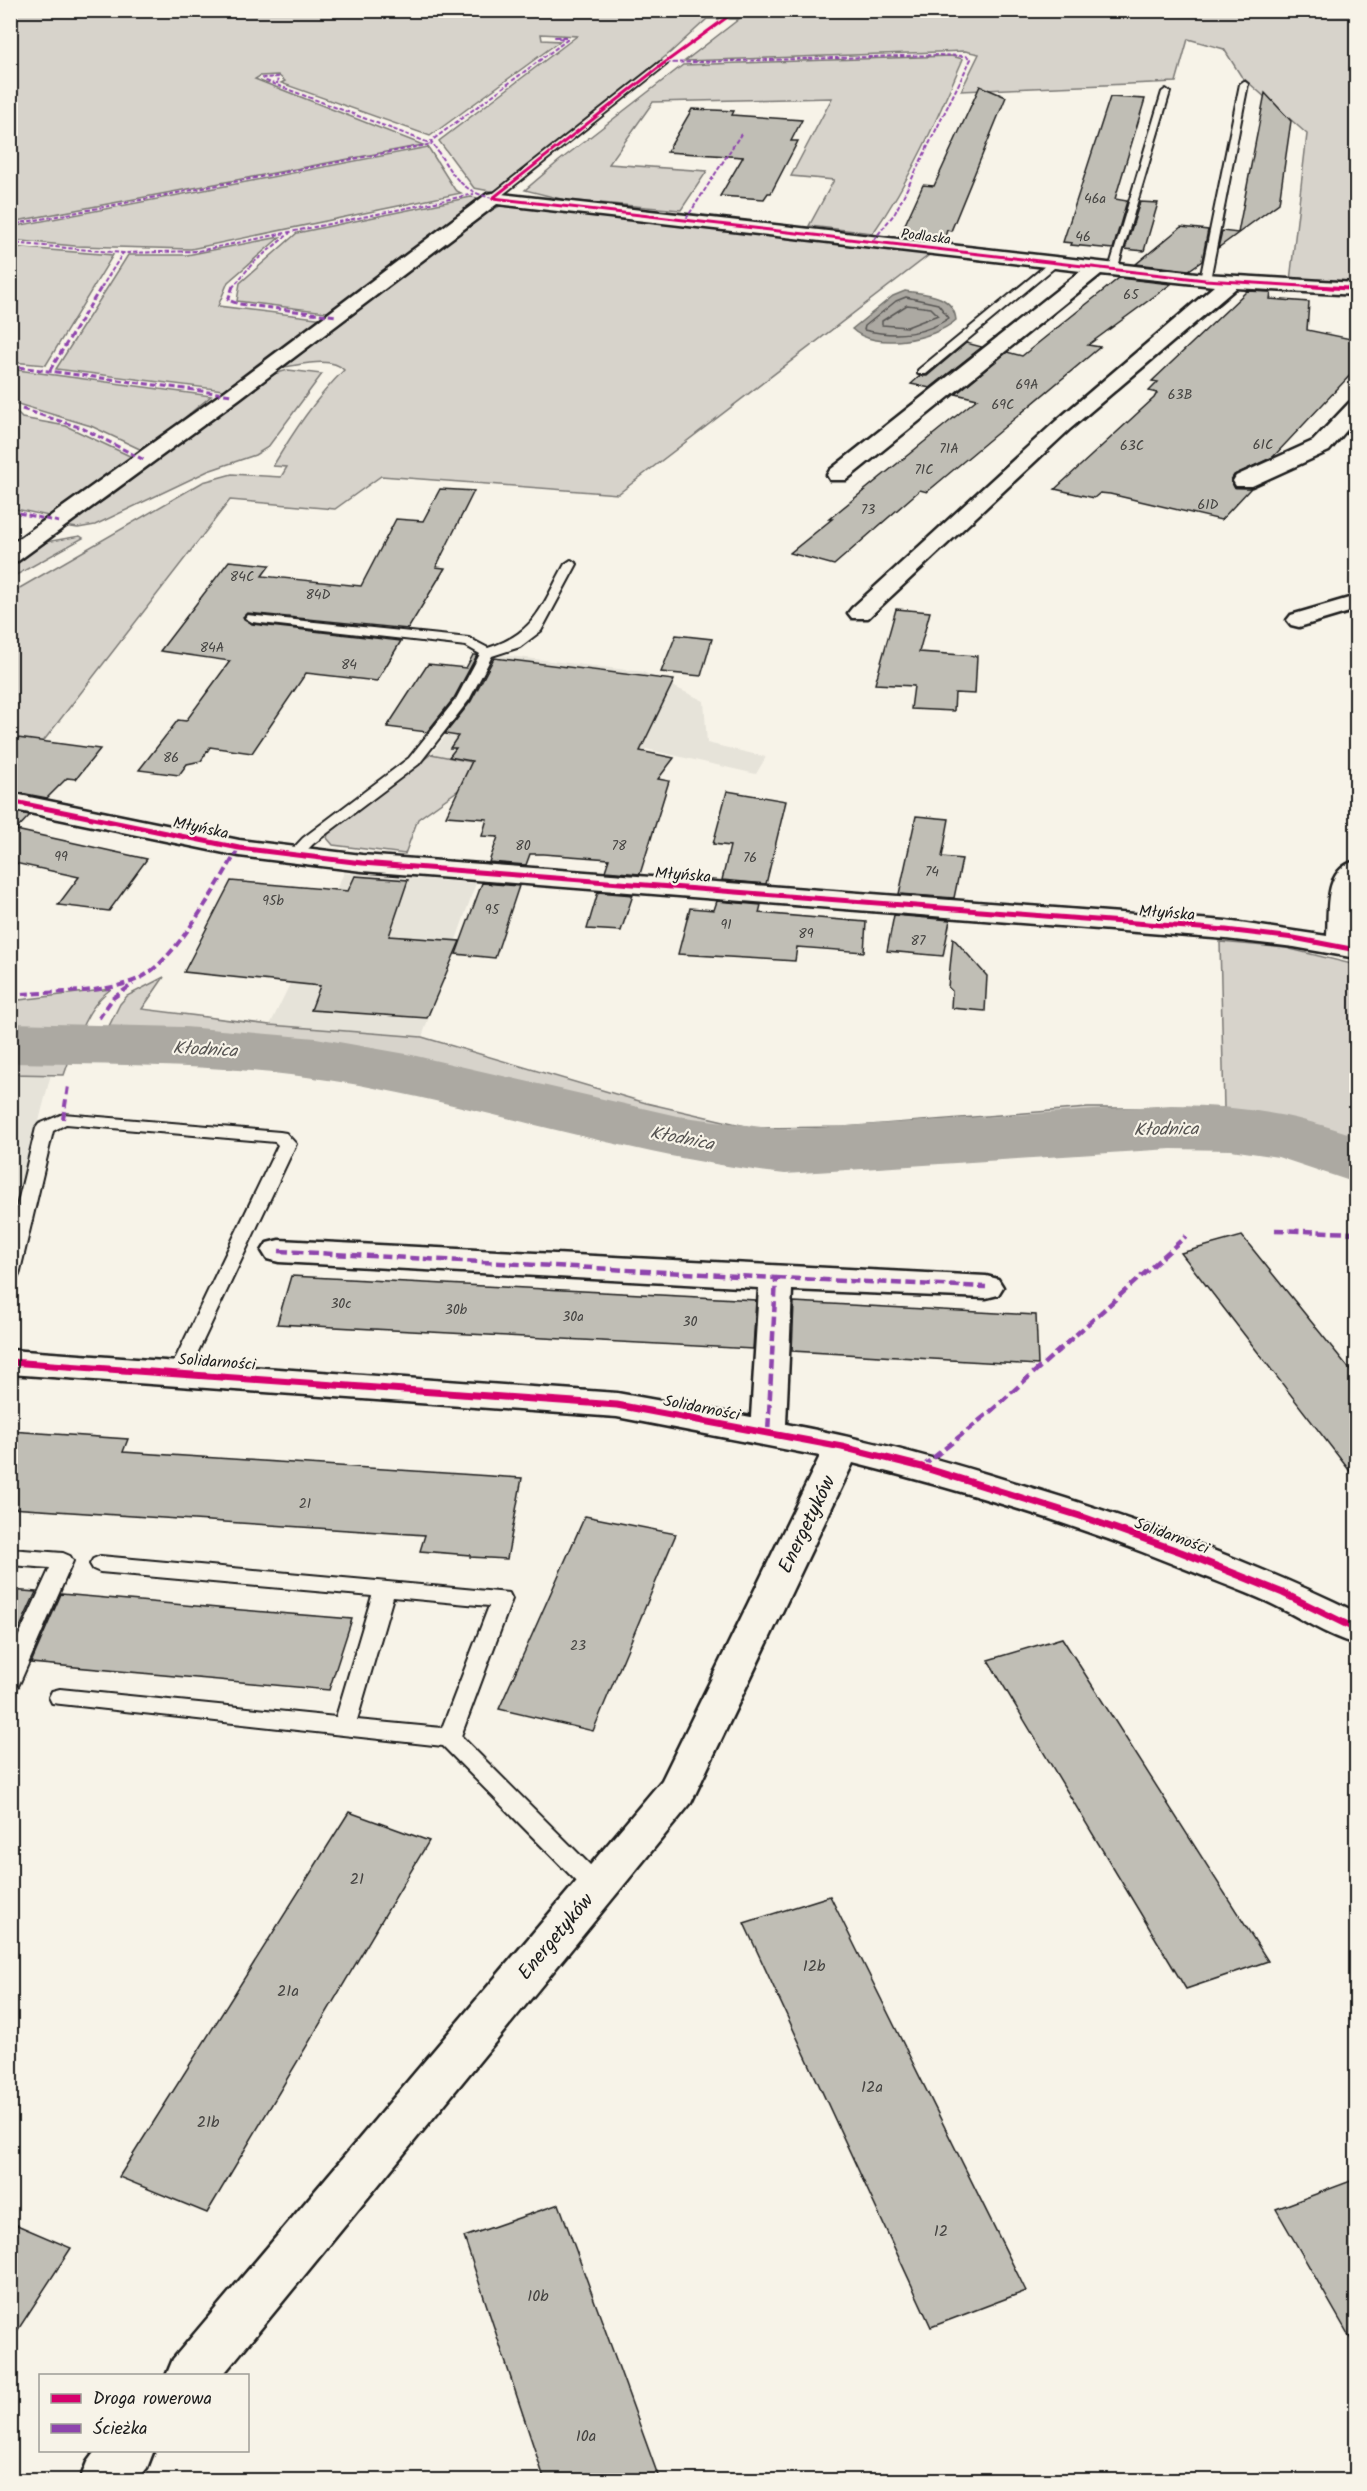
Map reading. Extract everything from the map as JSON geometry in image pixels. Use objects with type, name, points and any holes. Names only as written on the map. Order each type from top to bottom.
[{"type":"street","name":"Podlaska","points":[[493,198],[1205,280],[1356,289]]},
{"type":"street","points":[[10,556],[232,395],[493,198]]},
{"type":"street","points":[[838,475],[1105,269]]},
{"type":"street","points":[[860,613],[1063,425],[1231,282]]},
{"type":"street","points":[[1244,482],[1321,446],[1356,407]]},
{"type":"street","points":[[1299,620],[1356,603]]},
{"type":"street","name":"Młyńska","points":[[10,801],[239,849],[362,863],[1226,930],[1349,948]]},
{"type":"street","points":[[1349,948],[1344,882],[1356,869]]},
{"type":"street","points":[[279,1251],[986,1287]]},
{"type":"street","points":[[768,1433],[776,1278]]},
{"type":"street","name":"Solidarności","points":[[11,1363],[179,1372],[617,1405],[842,1447],[922,1467],[1080,1516],[1170,1548],[1282,1593],[1356,1629]]},
{"type":"street","name":"Energetyków","points":[[192,2374],[677,1791],[842,1447]]},
{"type":"street","points":[[105,2481],[128,2452]]},
{"type":"lane","points":[[493,198],[663,64]]},
{"type":"lane","points":[[1205,280],[1244,84]]},
{"type":"lane","points":[[1105,269],[1166,92]]},
{"type":"lane","points":[[922,372],[1054,263]]},
{"type":"lane","points":[[294,855],[308,841],[414,761],[462,700],[487,653],[515,644],[536,628],[571,564]]},
{"type":"lane","points":[[252,618],[469,642],[487,653]]},
{"type":"lane","points":[[10,1275],[45,1128],[53,1122],[63,1119],[280,1137],[287,1144],[179,1372]]},
{"type":"lane","points":[[10,1557],[63,1561],[10,1680]]},
{"type":"lane","points":[[100,1564],[502,1599],[449,1738]]},
{"type":"lane","points":[[344,1727],[385,1588]]},
{"type":"lane","points":[[60,1697],[449,1738],[597,1887]]},
{"type":"shaded area","points":[[11,11],[1356,11],[1356,286],[1290,281],[1307,134],[1241,76],[1224,49],[1188,39],[1176,82],[961,91],[979,54],[965,51],[685,61],[739,19],[707,19],[671,52],[495,192],[474,188],[439,141],[577,36],[541,34],[542,40],[560,41],[430,136],[281,83],[285,81],[278,75],[260,76],[255,79],[423,145],[11,222]]},
{"type":"shaded area","points":[[951,56],[963,59],[911,170],[873,233],[809,226],[834,180],[791,176],[832,98],[653,102],[609,164],[707,171],[681,210],[565,200],[525,190],[683,65]]},
{"type":"shaded area","points":[[428,147],[455,190],[461,193],[191,249],[75,246],[11,240],[11,227]]},
{"type":"shaded area","points":[[471,197],[487,199],[334,313],[237,301],[240,283],[297,233]]},
{"type":"shaded area","points":[[506,203],[933,252],[618,494],[381,476],[335,509],[230,500],[11,783],[11,593],[203,482],[232,474],[281,477],[287,467],[273,466],[306,416],[344,370],[332,363],[324,362],[284,367],[486,213]]},
{"type":"shaded area","points":[[280,237],[228,282],[218,306],[325,319],[231,391],[56,369],[128,255],[187,255]]},
{"type":"shaded area","points":[[10,247],[113,255],[46,365],[11,362]]},
{"type":"shaded area","points":[[10,369],[211,396],[144,451],[91,426],[11,402]]},
{"type":"shaded area","points":[[288,370],[322,374],[268,447],[255,455],[208,471],[95,525],[78,528],[64,526],[109,497],[270,375]]},
{"type":"shaded area","points":[[10,406],[22,418],[66,426],[134,458],[53,517],[11,508]]},
{"type":"shaded area","points":[[80,536],[83,538],[11,578],[10,561],[40,543]]},
{"type":"shaded area","points":[[501,655],[643,672],[704,701],[707,743],[766,757],[756,774],[646,749],[630,775],[492,766],[431,754],[474,701]]},
{"type":"shaded area","points":[[431,754],[492,766],[418,819],[405,854],[333,845],[327,838],[328,834]]},
{"type":"shaded area","points":[[344,873],[476,883],[422,1037],[270,1025]]},
{"type":"shaded area","points":[[1220,942],[1286,948],[1356,965],[1356,1149],[1288,1129],[1221,1120],[1102,1123],[803,1142],[712,1136],[378,1062],[228,1044],[103,1038],[120,1004],[127,996],[164,977],[142,1009],[270,1025],[422,1037],[646,1103],[754,1128],[844,1127],[1088,1108],[1224,1108]]},
{"type":"shaded area","points":[[111,989],[94,1005],[77,1038],[11,1038],[11,1001]]},
{"type":"shaded area","points":[[11,1054],[71,1055],[64,1075],[11,1074]]},
{"type":"shaded area","points":[[11,1074],[51,1074],[11,1231]]},
{"type":"water","points":[[905,291],[944,300],[954,311],[956,320],[934,333],[904,340],[874,340],[852,329],[893,296]]},
{"type":"building","points":[[980,86],[1006,97],[951,231],[947,230],[945,237],[901,233],[923,185],[934,186]]},
{"type":"building","points":[[1265,93],[1291,121],[1279,203],[1218,248],[1222,231],[1238,233]]},
{"type":"building","points":[[1110,97],[1145,99],[1115,199],[1127,201],[1113,249],[1071,245],[1072,243],[1063,242]]},
{"type":"building","points":[[692,109],[734,111],[732,115],[802,120],[791,141],[798,141],[771,193],[768,193],[764,199],[720,196],[743,157],[667,152]]},
{"type":"building","points":[[1140,202],[1158,203],[1144,251],[1125,249]]},
{"type":"building","points":[[1181,227],[1208,230],[1202,261],[1189,270],[1136,264]]},
{"type":"building","points":[[1119,278],[1171,284],[1088,345],[1100,347],[927,492],[920,490],[834,565],[790,553],[977,399],[956,394],[1007,352],[1022,356]]},
{"type":"building","points":[[1247,291],[1271,292],[1270,299],[1309,302],[1307,330],[1356,340],[1356,369],[1273,457],[1234,475],[1231,480],[1234,487],[1251,488],[1221,520],[1110,494],[1100,493],[1094,498],[1055,489],[1154,398],[1157,393],[1149,391],[1158,382],[1152,381]]},
{"type":"building","points":[[966,343],[982,347],[930,388],[911,384],[920,376],[927,376]]},
{"type":"building","points":[[440,489],[474,491],[436,567],[445,568],[408,629],[247,613],[243,617],[252,624],[401,641],[377,681],[306,673],[252,753],[210,747],[201,761],[187,764],[179,775],[139,770],[178,720],[186,721],[230,661],[160,651],[229,561],[270,565],[262,576],[361,586],[396,519],[423,521]]},
{"type":"building","points":[[896,609],[930,612],[919,652],[977,656],[975,694],[955,693],[954,711],[911,709],[914,686],[875,684]]},
{"type":"building","points":[[676,635],[712,639],[701,676],[661,672]]},
{"type":"building","points":[[473,655],[477,655],[454,698],[427,732],[387,727],[428,664],[466,668]]},
{"type":"building","points":[[494,658],[674,680],[640,751],[674,758],[658,779],[669,781],[640,874],[605,871],[609,859],[530,854],[526,865],[489,862],[498,837],[482,836],[487,819],[446,816],[472,761],[449,757],[456,748],[450,748],[458,736],[445,734],[471,701]]},
{"type":"building","points":[[10,737],[100,749],[76,779],[67,778],[47,798],[10,791]]},
{"type":"building","points":[[727,791],[786,801],[766,884],[722,880],[730,846],[713,844]]},
{"type":"building","points":[[10,811],[30,815],[16,830],[147,859],[109,911],[58,905],[79,877],[10,862]]},
{"type":"building","points":[[916,816],[949,819],[942,857],[962,859],[954,898],[899,894]]},
{"type":"building","points":[[355,876],[408,880],[389,936],[460,941],[427,1018],[311,1010],[320,986],[184,972],[231,881],[348,891]]},
{"type":"building","points":[[482,883],[519,886],[495,958],[456,954]]},
{"type":"building","points":[[598,892],[633,895],[621,931],[587,929]]},
{"type":"building","points":[[717,901],[761,905],[759,913],[866,922],[864,952],[797,947],[795,961],[678,954],[690,908],[714,910]]},
{"type":"building","points":[[894,915],[950,920],[943,956],[887,951]]},
{"type":"building","points":[[953,938],[987,976],[985,1011],[951,1008],[952,991],[948,987]]},
{"type":"building","points":[[1242,1236],[1356,1377],[1356,1479],[1181,1253]]},
{"type":"building","points":[[291,1276],[756,1300],[753,1349],[277,1324]]},
{"type":"building","points":[[794,1302],[1036,1315],[1038,1365],[792,1351]]},
{"type":"building","points":[[10,1431],[128,1439],[123,1452],[522,1478],[507,1559],[470,1557],[470,1555],[420,1551],[425,1535],[10,1508]]},
{"type":"building","points":[[585,1516],[676,1534],[593,1731],[499,1709]]},
{"type":"building","points":[[10,1590],[36,1592],[10,1649]]},
{"type":"building","points":[[61,1594],[352,1619],[329,1690],[31,1663]]},
{"type":"building","points":[[1062,1638],[1268,1961],[1186,1989],[988,1660]]},
{"type":"building","points":[[349,1812],[429,1841],[207,2213],[119,2177]]},
{"type":"building","points":[[830,1896],[1026,2291],[931,2327],[744,1923]]},
{"type":"building","points":[[1356,2179],[1356,2348],[1276,2209]]},
{"type":"building","points":[[559,2204],[660,2481],[545,2481],[464,2237]]},
{"type":"building","points":[[10,2222],[71,2248],[10,2342]]},
{"type":"waterway","name":"Kłodnica","points":[[10,1043],[229,1049],[316,1058],[412,1076],[677,1137],[785,1152],[1171,1127],[1231,1128],[1291,1137],[1356,1161]]},
{"type":"marked path","points":[[493,198],[477,195],[462,187],[431,141],[567,40],[567,37],[555,37],[567,40]]},
{"type":"marked path","points":[[666,63],[938,55],[966,56],[971,59],[895,213],[872,242]]},
{"type":"marked path","points":[[277,84],[278,77],[263,78],[266,81],[432,144]]},
{"type":"marked path","points":[[686,219],[741,134]]},
{"type":"marked path","points":[[10,225],[432,144]]},
{"type":"marked path","points":[[10,243],[123,253],[198,251],[474,194]]},
{"type":"marked path","points":[[290,233],[244,272],[230,291],[228,300],[239,304],[336,316]]},
{"type":"marked path","points":[[50,370],[123,253]]},
{"type":"marked path","points":[[10,366],[232,395]]},
{"type":"marked path","points":[[22,409],[82,428],[144,460]]},
{"type":"marked path","points":[[10,511],[59,522]]},
{"type":"marked path","points":[[10,995],[111,986],[139,979],[165,958],[179,941],[239,848]]},
{"type":"marked path","points":[[99,1018],[113,998],[133,984]]},
{"type":"marked path","points":[[63,1119],[68,1086]]},
{"type":"marked path","points":[[1275,1230],[1356,1233]]},
{"type":"marked path","points":[[922,1467],[991,1411],[1186,1236]]},
{"type":"marked path","points":[[279,1251],[776,1278],[768,1433]]},
{"type":"marked path","points":[[776,1278],[986,1287]]},
{"type":"cycle path","points":[[493,198],[663,64],[737,10]]},
{"type":"cycle path","points":[[493,198],[1205,280],[1356,289]]},
{"type":"cycle path","points":[[10,801],[239,848],[362,863],[1226,930],[1294,938],[1356,950]]},
{"type":"cycle path","points":[[10,1362],[617,1405],[842,1447],[922,1467],[1080,1516],[1181,1552],[1283,1593],[1356,1629]]}]
